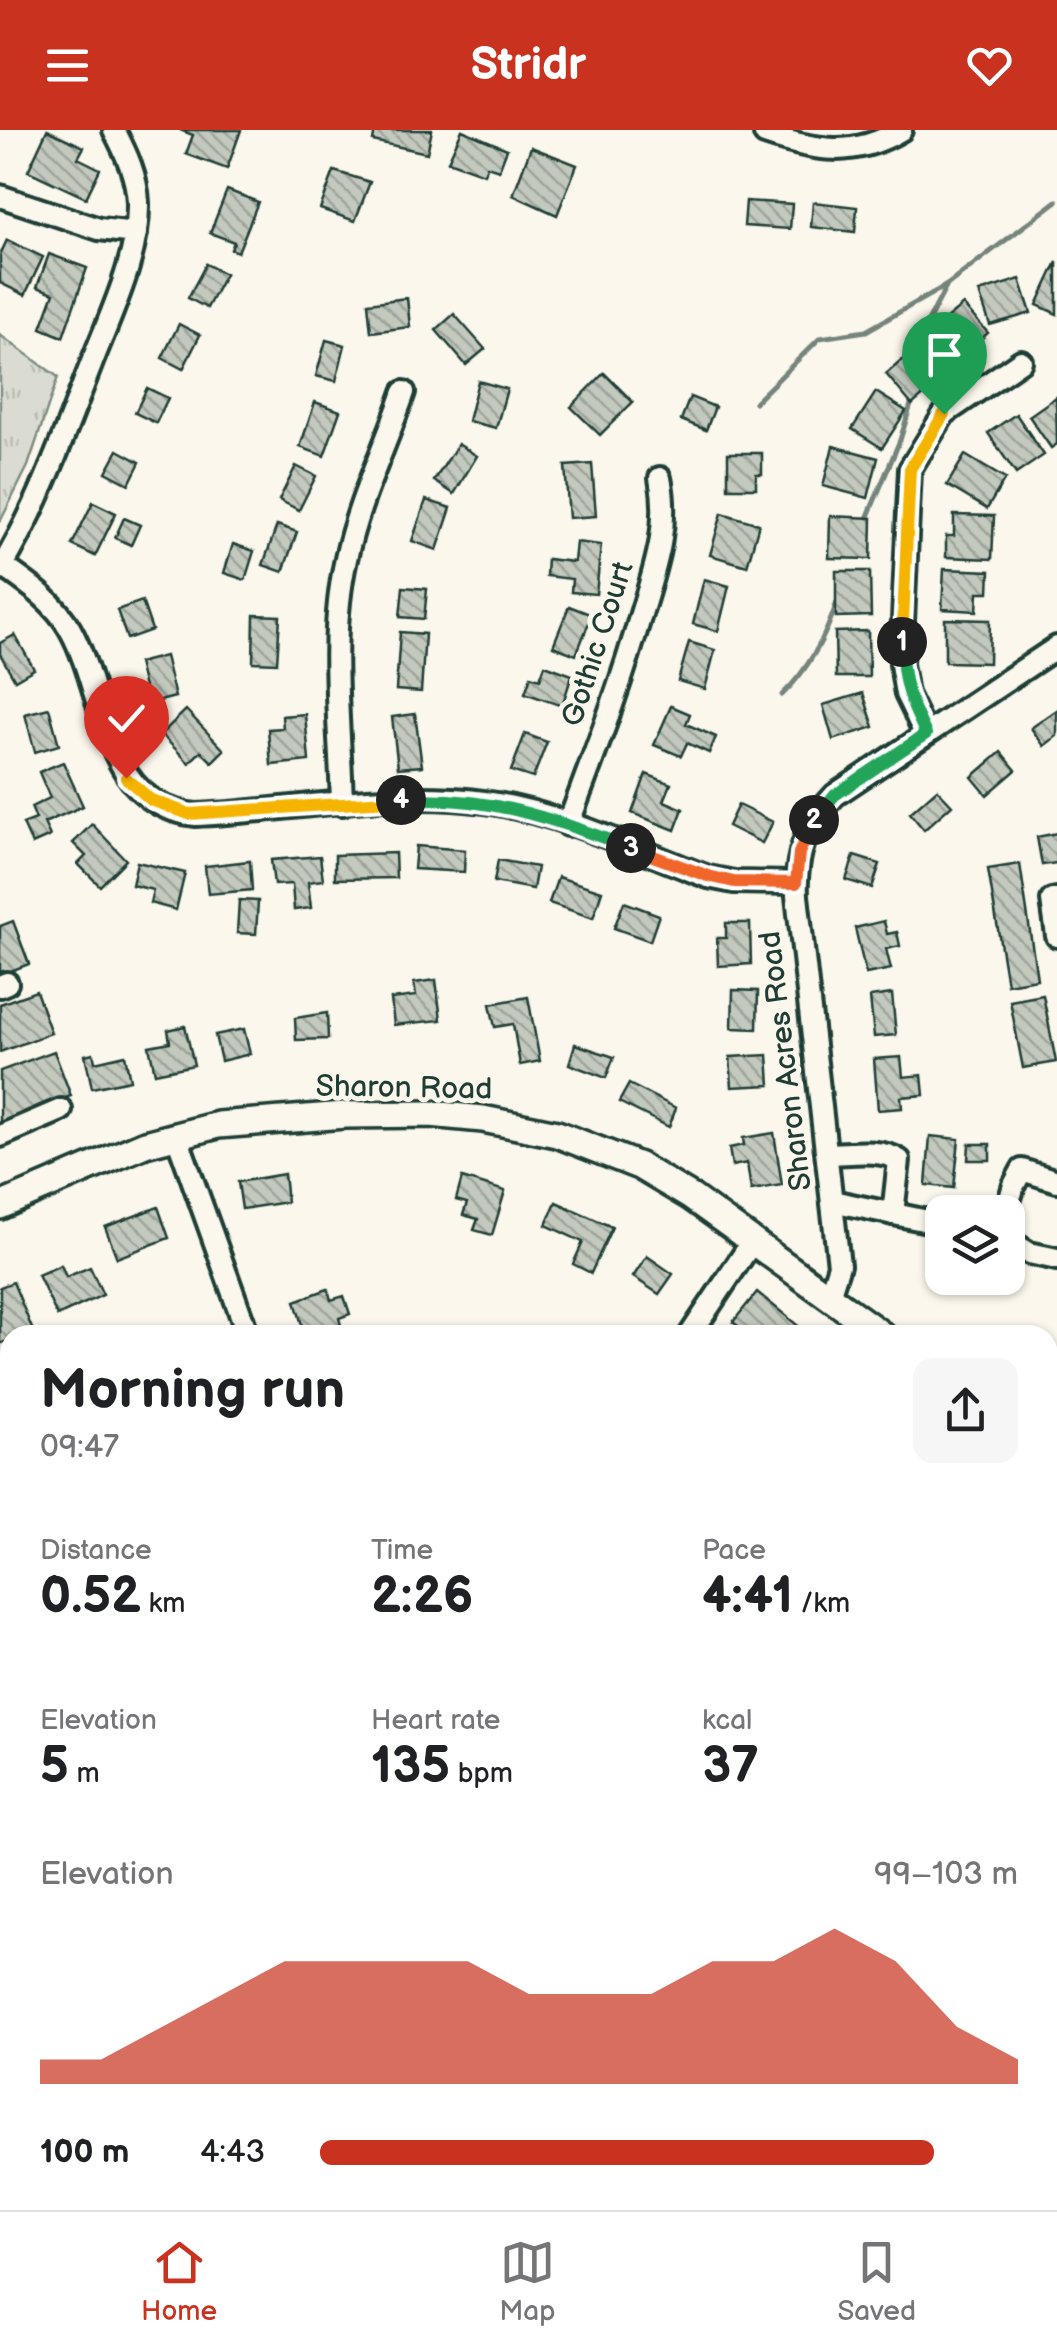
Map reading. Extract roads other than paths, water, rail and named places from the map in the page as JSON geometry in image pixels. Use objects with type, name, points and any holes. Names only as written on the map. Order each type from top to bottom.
[{"type":"main road","name":"Sharon Road","points":[[2,1201],[176,1134],[259,1119],[430,1114],[522,1125],[590,1144],[638,1166],[691,1197],[868,1325]]},
{"type":"street","points":[[114,130],[130,160],[136,184],[136,233],[116,301],[48,476],[1,568],[42,594],[68,625],[82,652],[126,778],[151,800],[170,810],[196,814],[452,798],[516,808],[708,876],[734,882],[796,883]]},
{"type":"street","points":[[765,134],[803,147],[840,150],[866,145],[902,130]]},
{"type":"street","points":[[0,196],[99,229],[136,233]]},
{"type":"street","points":[[926,734],[906,694],[901,664],[910,469],[944,414],[1021,361]]},
{"type":"street","points":[[342,804],[336,644],[342,576],[358,516],[404,392]]},
{"type":"street","name":"Gothic Court","points":[[568,825],[627,663],[659,552],[665,504],[660,478]]},
{"type":"street","name":"Sharon Acres Road","points":[[829,1296],[839,1265],[796,883],[799,853],[813,822],[835,795],[1057,646]]},
{"type":"street","points":[[1057,899],[1052,900],[1057,936]]},
{"type":"street","points":[[0,1136],[61,1110]]},
{"type":"street","points":[[176,1134],[244,1325]]},
{"type":"street","points":[[828,1154],[874,1154],[899,1160],[893,1214]]},
{"type":"street","points":[[1011,1195],[1022,1170],[1057,1180]]},
{"type":"street","points":[[832,1201],[925,1221]]},
{"type":"street","points":[[700,1325],[752,1242]]},
{"type":"street","points":[[1025,1250],[1057,1259]]},
{"type":"waterway","points":[[755,402],[820,338],[866,331],[947,285],[1057,201]]},
{"type":"waterway","points":[[919,350],[920,337],[947,285]]},
{"type":"waterway","points":[[866,521],[912,401]]},
{"type":"waterway","points":[[782,695],[816,650],[838,599]]}]
